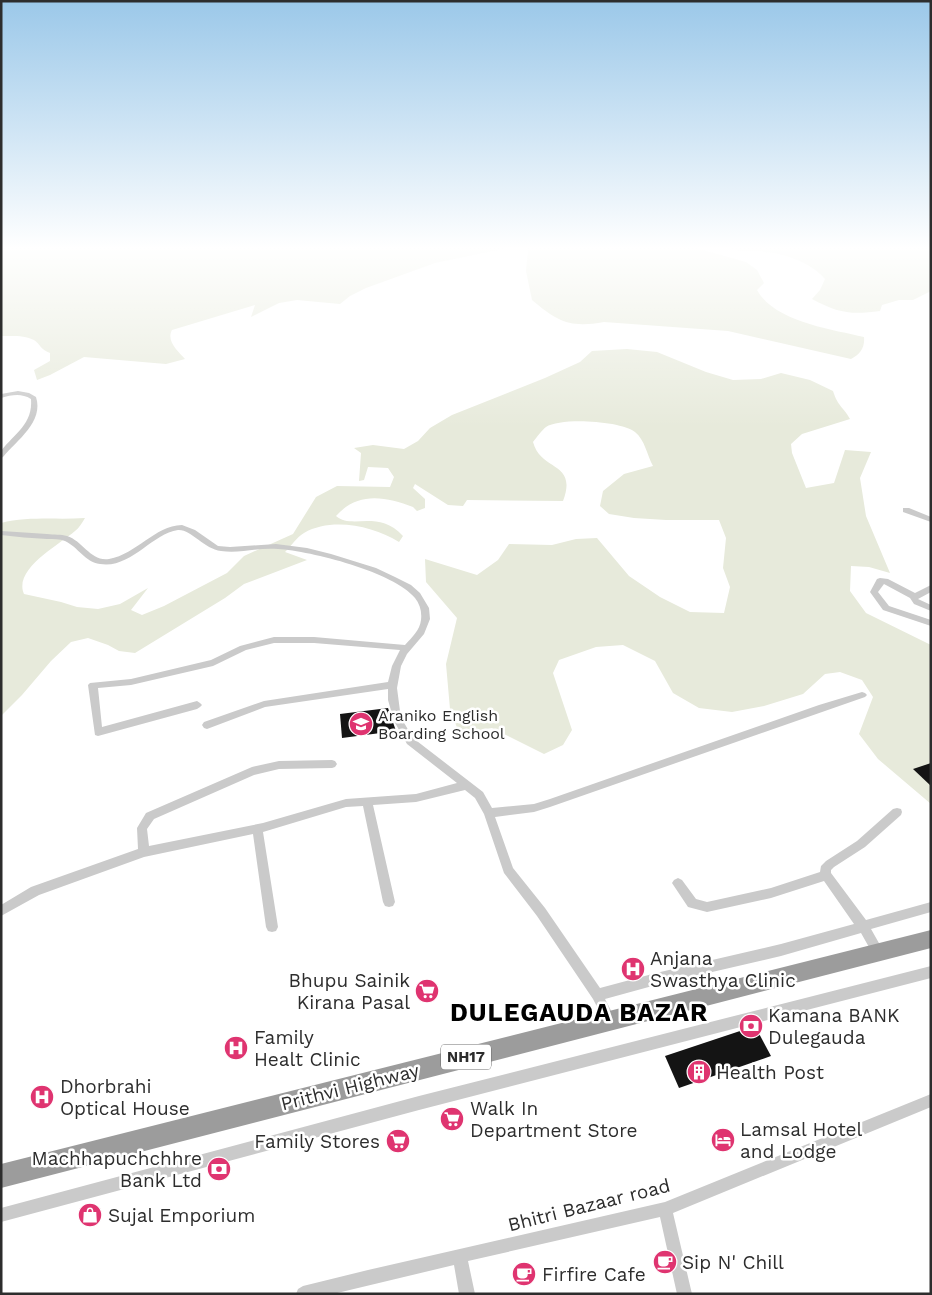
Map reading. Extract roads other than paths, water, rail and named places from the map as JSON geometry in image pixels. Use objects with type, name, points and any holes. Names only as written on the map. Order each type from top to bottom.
[{"type":"highway","name":"Prithvi Highway","points":[[1,1176],[931,939]]},
{"type":"street","points":[[1,396],[16,393],[30,395],[34,398],[36,409],[30,425],[10,444],[1,456]]},
{"type":"street","points":[[906,510],[931,520]]},
{"type":"street","points":[[1,533],[73,540],[93,560],[100,562],[121,558],[164,534],[181,528],[196,533],[216,548],[279,546],[318,553],[382,573],[417,593],[426,613],[426,621],[401,657],[392,685],[392,704],[403,732],[410,742],[479,795],[489,813],[508,870],[541,912],[596,994],[610,1020]]},
{"type":"street","points":[[931,608],[917,602],[915,597],[885,581],[880,581],[876,585],[874,592],[886,608],[931,623]]},
{"type":"street","points":[[915,597],[931,588]]},
{"type":"street","points":[[198,705],[98,732],[93,686],[131,682],[213,663],[243,648],[274,640],[314,640],[408,648]]},
{"type":"street","points":[[207,725],[264,704],[392,685]]},
{"type":"street","points":[[489,813],[534,808],[550,804],[768,726],[862,695]]},
{"type":"street","points":[[144,852],[142,828],[150,816],[252,771],[279,765],[332,764]]},
{"type":"street","points":[[1,911],[35,891],[144,852],[257,828],[346,803],[416,798],[467,785]]},
{"type":"street","points":[[367,802],[389,902]]},
{"type":"street","points":[[878,952],[863,926],[826,875],[825,869],[829,863],[860,844],[897,812]]},
{"type":"street","points":[[257,828],[272,927]]},
{"type":"street","points":[[678,883],[692,903],[707,907],[771,893],[826,875]]},
{"type":"street","points":[[596,994],[656,978],[781,950],[931,907]]},
{"type":"street","points":[[1,1215],[286,1138],[931,972]]},
{"type":"street","name":"Bhitri Bazaar road","points":[[304,1294],[665,1209],[931,1100]]},
{"type":"street","points":[[665,1209],[685,1294]]},
{"type":"street","points":[[460,1257],[467,1294]]},
{"type":"place","name":"Araniko English Boarding School","points":[[361,724]]},
{"type":"place","name":"Anjana Swasthya Clinic","points":[[633,969]]},
{"type":"place","name":"Bhupu Sainik Kirana Pasal","points":[[427,991]]},
{"type":"place","name":"Kamana BANK Dulegauda","points":[[751,1026]]},
{"type":"place","name":"Family Healt Clinic","points":[[236,1048]]},
{"type":"place","name":"Health Post","points":[[699,1072]]},
{"type":"place","name":"Dhorbrahi Optical House","points":[[42,1097]]},
{"type":"place","name":"Walk In Department Store","points":[[452,1119]]},
{"type":"place","name":"Lamsal Hotel and Lodge","points":[[723,1140]]},
{"type":"place","name":"Family Stores","points":[[398,1141]]},
{"type":"place","name":"Machhapuchchhre Bank Ltd","points":[[219,1169]]},
{"type":"place","name":"Sujal Emporium","points":[[90,1215]]},
{"type":"place","name":"Sip N' Chill","points":[[665,1262]]},
{"type":"place","name":"Firfire Cafe","points":[[524,1274]]},
{"type":"district","name":"DULEGAUDA BAZAR","points":[[579,1012]]}]
